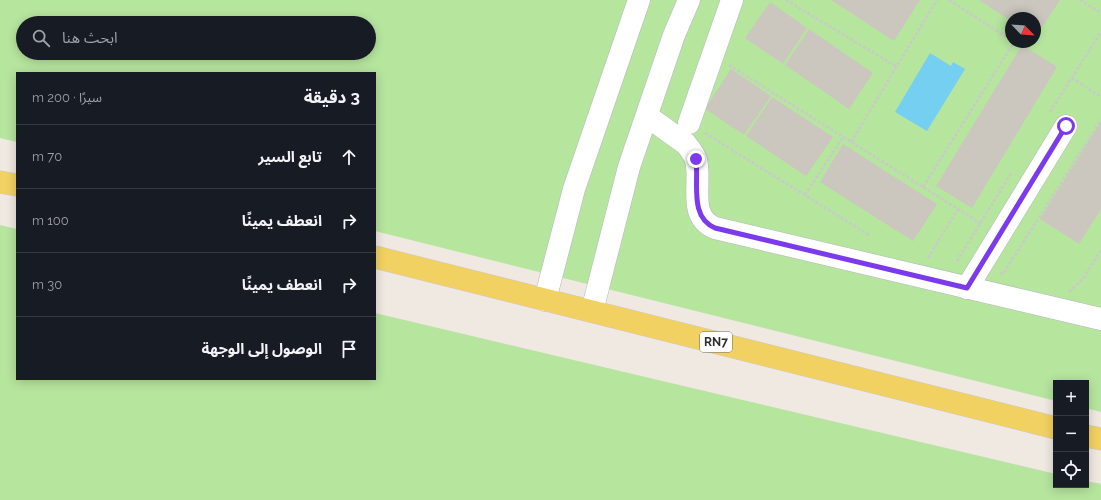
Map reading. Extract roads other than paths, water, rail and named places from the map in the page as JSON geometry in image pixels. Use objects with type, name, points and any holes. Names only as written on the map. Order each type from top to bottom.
[{"type":"main road","points":[[0,182],[16,184]]},
{"type":"main road","name":"RN7","points":[[376,257],[1053,427]]},
{"type":"main road","points":[[1089,437],[1101,439]]},
{"type":"street","points":[[545,300],[574,189],[639,0]]},
{"type":"street","points":[[592,311],[629,167],[674,35],[689,0]]},
{"type":"street","points":[[689,123],[732,0]]},
{"type":"street","points":[[647,116],[686,144],[696,159],[697,203],[701,217],[707,225],[924,278],[973,279],[1065,312],[1101,319]]},
{"type":"street","points":[[973,279],[1066,126]]},
{"type":"water","points":[[930,53],[951,66],[953,62],[965,69],[927,131],[895,112]]}]
